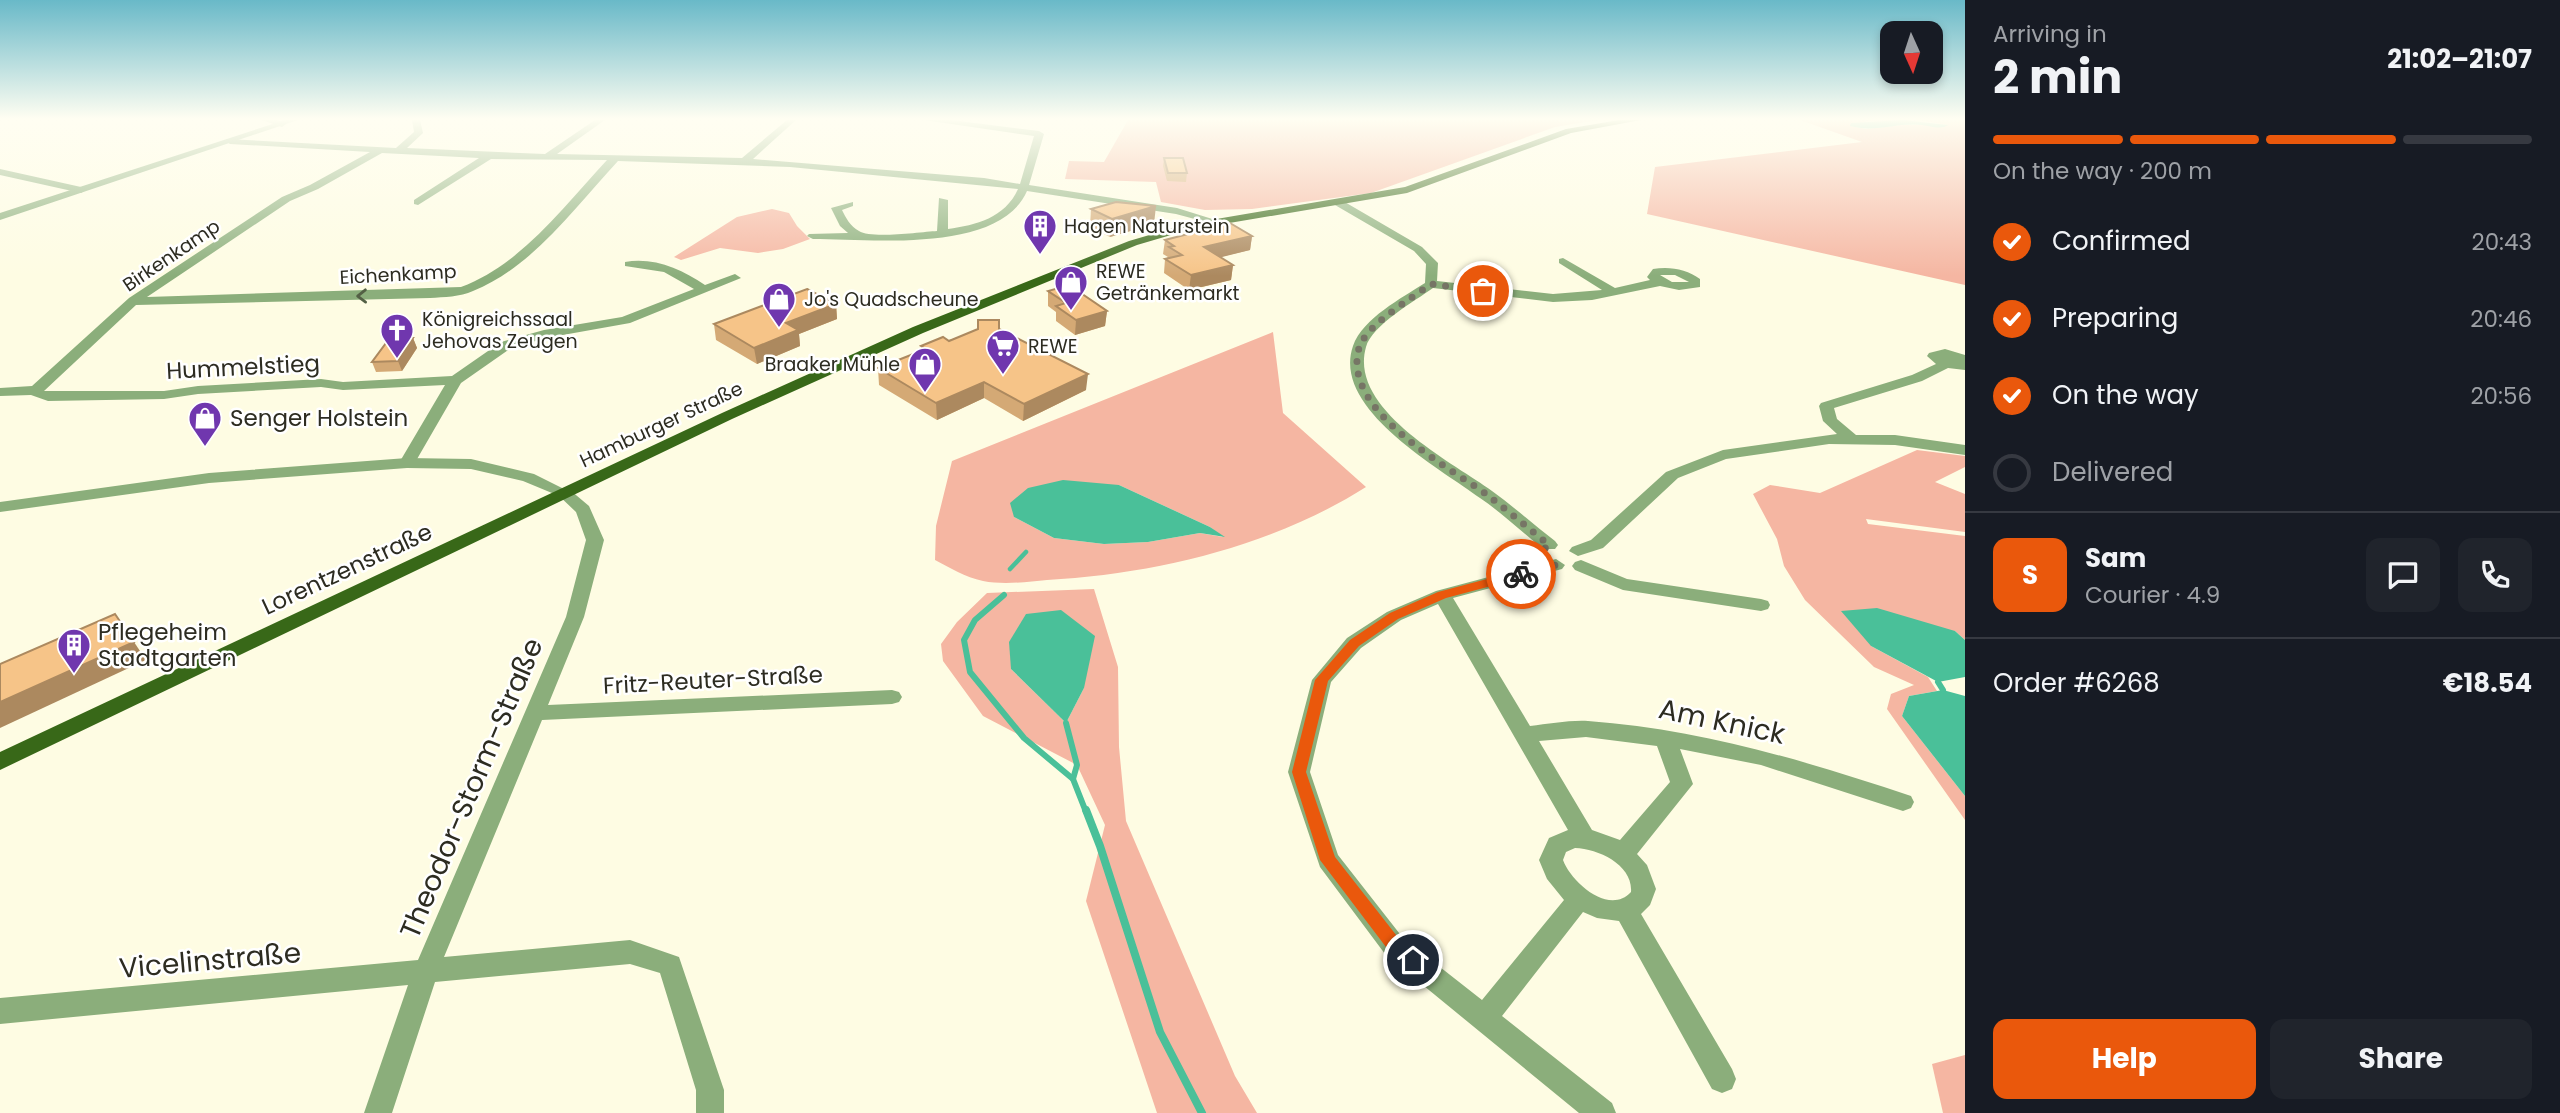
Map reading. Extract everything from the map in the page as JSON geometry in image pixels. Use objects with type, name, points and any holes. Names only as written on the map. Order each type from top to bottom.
[{"type":"main road","name":"Hamburger Straße","points":[[564,493],[918,330],[1144,239],[1217,222],[1339,203],[1430,183],[1460,172]]},
{"type":"main road","name":"Lorentzenstraße","points":[[0,762],[564,493]]},
{"type":"street","points":[[0,172],[81,190]]},
{"type":"street","points":[[0,217],[136,172]]},
{"type":"street","name":"Birkenkamp","points":[[36,390],[133,301],[286,199],[341,172]]},
{"type":"street","points":[[418,202],[464,172]]},
{"type":"street","name":"Eichenkamp","points":[[133,301],[430,294],[465,290],[484,281],[535,245],[602,172]]},
{"type":"street","points":[[894,172],[1026,188],[1177,211],[1217,222]]},
{"type":"street","points":[[813,236],[861,238],[942,232],[983,225],[1007,212],[1026,188],[1030,172]]},
{"type":"street","points":[[942,232],[943,200]]},
{"type":"street","points":[[1339,203],[1418,249],[1432,263],[1431,284]]},
{"type":"street","points":[[849,204],[836,208],[844,225],[861,238]]},
{"type":"street","points":[[1563,261],[1613,292]]},
{"type":"street","points":[[629,264],[666,266],[703,290]]},
{"type":"street","points":[[408,463],[455,380],[476,364],[521,339],[625,320],[735,278]]},
{"type":"street","points":[[1660,282],[1592,296],[1553,298],[1431,284],[1374,327],[1359,347],[1357,369],[1379,414],[1400,433],[1486,494],[1552,555],[1570,568],[1672,475],[1723,455],[1829,439],[1895,440],[1965,450]]},
{"type":"street","points":[[1965,359],[1951,354],[1935,354],[1938,360],[1946,364],[1965,366]]},
{"type":"street","points":[[1852,439],[1830,421],[1826,406],[1917,377],[1946,364]]},
{"type":"street","name":"Hummelstieg","points":[[0,392],[36,390],[38,394],[48,397],[151,395],[309,384],[343,386],[455,380]]},
{"type":"street","name":"Hamburger Straße","points":[[0,507],[209,478],[408,463],[471,464],[528,477],[564,493]]},
{"type":"street","name":"Theodor-Storm-Straße","points":[[378,1113],[426,971],[537,713],[575,617],[594,540],[583,510],[564,493]]},
{"type":"street","points":[[1552,555],[1442,595],[1394,616],[1354,643],[1322,680],[1299,772],[1328,860],[1394,946],[1602,1113]]},
{"type":"street","points":[[1580,559],[1623,584],[1761,605]]},
{"type":"street","points":[[1442,595],[1585,838]]},
{"type":"street","name":"Fritz-Reuter-Straße","points":[[537,713],[892,697]]},
{"type":"street","name":"Am Knick","points":[[1524,734],[1586,729],[1761,757],[1903,802]]},
{"type":"street","points":[[1623,854],[1682,784],[1666,740]]},
{"type":"street","points":[[1574,838],[1585,838],[1611,846],[1623,854],[1641,876],[1644,887],[1642,898],[1625,909],[1610,910],[1579,898],[1559,880],[1551,860],[1557,845],[1574,838]]},
{"type":"street","points":[[1485,1017],[1579,898]]},
{"type":"street","points":[[1625,909],[1722,1079]]},
{"type":"street","name":"Vicelinstraße","points":[[0,1011],[629,952],[670,965],[709,1090],[710,1113]]},
{"type":"shaded area","points":[[1067,172],[1430,172],[1371,193],[1252,209],[1205,210],[1161,202],[1156,182],[1065,179]]},
{"type":"shaded area","points":[[1654,172],[1965,172],[1965,285],[1647,214]]},
{"type":"shaded area","points":[[772,209],[789,213],[810,239],[783,249],[758,253],[720,248],[681,260],[674,257],[737,217]]},
{"type":"shaded area","points":[[1273,332],[1283,413],[1366,487],[1292,526],[1212,553],[1088,577],[999,583],[970,577],[935,560],[936,526],[952,461]],"holes":[[[1119,485],[1210,527],[1223,537],[1200,533],[1148,542],[1104,544],[1054,538],[1014,517]]]},
{"type":"shaded area","points":[[1917,450],[1965,456],[1965,467],[1935,482],[1965,494],[1965,532],[1866,519],[1868,524],[1965,536],[1965,640],[1955,631],[1871,646],[1928,677],[1937,691],[1909,696],[1902,716],[1965,796],[1965,820],[1887,709],[1891,694],[1914,685],[1874,667],[1805,600],[1784,566],[1777,539],[1753,494],[1770,485],[1820,493]]},
{"type":"shaded area","points":[[1063,480],[1119,485],[1210,527],[1225,537],[1200,533],[1148,542],[1104,544],[1054,538],[1014,517],[1010,503],[1028,488]]},
{"type":"shaded area","points":[[1094,589],[1118,667],[1119,747],[1126,821],[1235,1076],[1257,1113],[1157,1113],[1086,901],[1105,825],[1077,765],[983,716],[943,661],[941,644],[957,622],[987,593]],"holes":[[[1011,669],[1084,688],[1066,723]]]},
{"type":"shaded area","points":[[1877,608],[1955,631],[1965,640],[1965,677],[1938,682],[1871,646],[1841,611]]},
{"type":"shaded area","points":[[1061,610],[1095,636],[1084,688],[1066,723],[1011,669],[1009,642],[1026,614]]},
{"type":"shaded area","points":[[1943,690],[1965,696],[1965,796],[1902,716],[1909,696]]},
{"type":"shaded area","points":[[1965,1055],[1965,1113],[1943,1113],[1932,1064]]},
{"type":"building","points":[[1116,202],[1156,206],[1112,219],[1091,209]]},
{"type":"building","points":[[1230,223],[1252,236],[1204,247],[1233,265],[1191,275],[1165,259],[1182,255],[1169,247],[1174,246],[1165,240]]},
{"type":"building","points":[[1069,285],[1107,311],[1076,320],[1056,306],[1066,303],[1048,291]]},
{"type":"building","points":[[807,289],[836,304],[786,323],[798,330],[754,348],[714,324]]},
{"type":"building","points":[[978,320],[999,320],[999,329],[1088,374],[1024,404],[984,382],[936,403],[878,368],[926,349],[921,346],[943,337],[949,341],[978,329]]},
{"type":"building","points":[[413,338],[398,361],[372,362],[389,339]]},
{"type":"building","points":[[115,614],[134,642],[0,702],[0,664]]},
{"type":"waterway","points":[[1010,569],[1026,552]]},
{"type":"waterway","points":[[1004,595],[975,620],[964,640],[970,672],[1024,738],[1073,779]]},
{"type":"waterway","points":[[1938,682],[1943,690]]},
{"type":"waterway","points":[[1066,723],[1077,765],[1073,779]]},
{"type":"waterway","points":[[1073,779],[1086,812]]},
{"type":"waterway","points":[[1086,810],[1160,1032],[1202,1113]]},
{"type":"way so far","points":[[1483,291],[1431,284],[1374,327],[1359,347],[1357,369],[1379,414],[1400,433],[1486,494],[1549,545],[1545,547],[1543,554],[1556,565],[1521,574]]},
{"type":"place","name":"Hagen Naturstein","points":[[1040,256]]},
{"type":"place","name":"REWE Getränkemarkt","points":[[1071,312]]},
{"type":"place","name":"Jo's Quadscheune","points":[[779,329]]},
{"type":"place","name":"Königreichssaal Jehovas Zeugen","points":[[397,360]]},
{"type":"place","name":"REWE","points":[[1003,376]]},
{"type":"place","name":"Braaker Mühle","points":[[925,394]]},
{"type":"place","name":"Senger Holstein","points":[[205,448]]},
{"type":"place","name":"Pflegeheim Stadtgarten","points":[[74,675]]},
{"type":"route","points":[[1413,960],[1394,946],[1328,860],[1299,772],[1322,680],[1354,643],[1394,616],[1442,595],[1521,574]]}]
